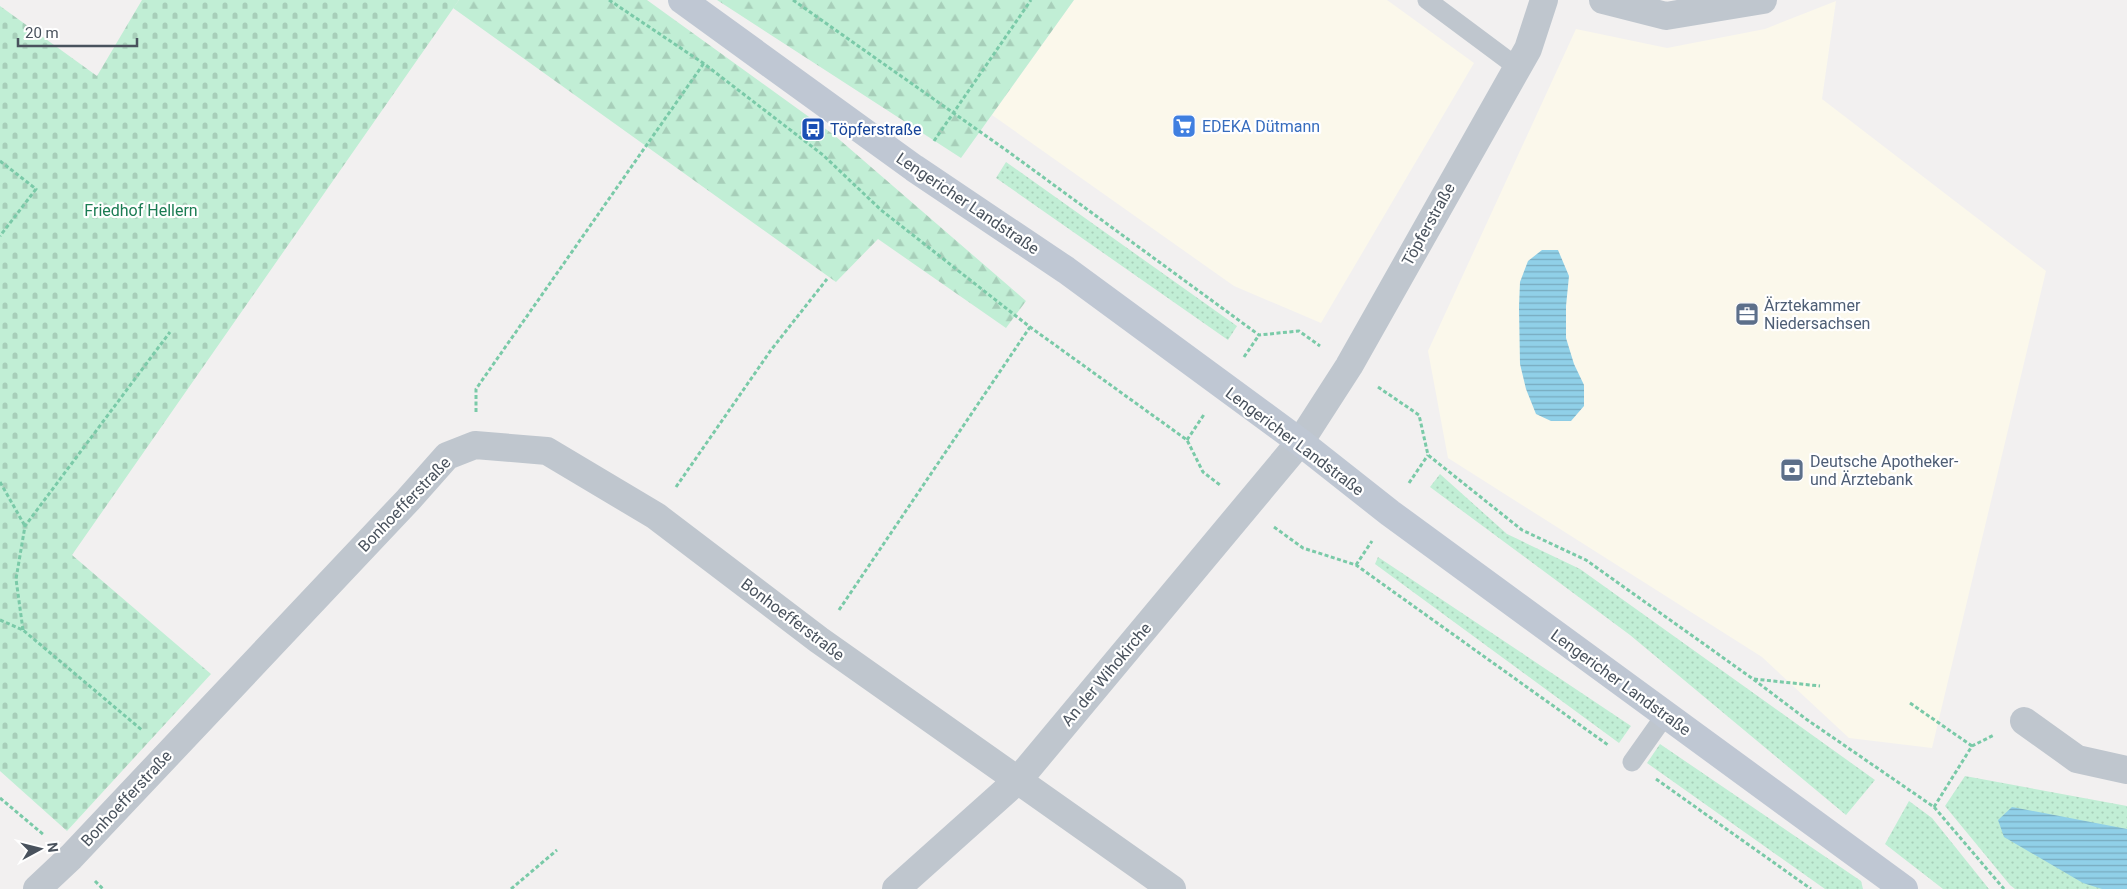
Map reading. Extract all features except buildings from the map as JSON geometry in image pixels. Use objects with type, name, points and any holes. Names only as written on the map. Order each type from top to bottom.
[{"type":"main road","name":"Lengericher Landstraße","points":[[682,0],[914,168],[1066,270],[1300,442],[1390,513],[1904,889]]},
{"type":"street","name":"Töpferstraße","points":[[1300,442],[1349,366],[1528,49],[1544,0]]},
{"type":"street","points":[[1604,0],[1666,16],[1763,0]]},
{"type":"street","name":"An der Wihokirche","points":[[896,889],[1019,779],[1300,442]]},
{"type":"street","name":"Bonhoefferstraße","points":[[38,889],[408,500],[447,456],[476,445],[547,451],[656,516],[819,640],[1019,779],[1172,889]]},
{"type":"street","points":[[2024,721],[2077,759],[2127,770]]},
{"type":"lane","points":[[1427,0],[1517,67]]},
{"type":"lane","points":[[1632,762],[1666,714]]},
{"type":"path","points":[[609,0],[704,63],[823,155],[881,210],[1030,327],[1187,440],[1202,472]]},
{"type":"path","points":[[793,0],[1259,334],[1299,331]]},
{"type":"path","points":[[914,168],[1031,0]]},
{"type":"path","points":[[476,445],[476,389],[726,32]]},
{"type":"path","points":[[0,161],[36,189],[0,236]]},
{"type":"path","points":[[656,516],[771,350],[827,279]]},
{"type":"path","points":[[819,640],[1030,327]]},
{"type":"path","points":[[23,630],[16,579],[25,526],[170,332]]},
{"type":"path","points":[[1419,415],[1428,455],[1522,530],[1586,560],[1806,719],[1934,807],[2004,889]]},
{"type":"path","points":[[0,482],[25,526]]},
{"type":"path","points":[[1303,548],[1356,565],[1810,889]]},
{"type":"path","points":[[0,620],[23,630],[169,753]]},
{"type":"path","points":[[1753,679],[1820,686]]},
{"type":"path","points":[[1910,703],[1972,746]]},
{"type":"path","points":[[1934,807],[1972,746],[2024,721]]},
{"type":"path","points":[[0,798],[70,857]]},
{"type":"path","points":[[511,889],[557,850]]},
{"type":"shaded area","points":[[1074,0],[1387,0],[1474,63],[1321,323],[1234,286],[992,115]]},
{"type":"shaded area","points":[[1836,1],[1822,99],[2046,271],[1932,748],[1849,738],[1762,657],[1448,458],[1428,351],[1576,29],[1667,48],[1765,29]]},
{"type":"green space","name":"Friedhof Hellern","points":[[142,0],[459,0],[72,555],[211,674],[67,831],[0,771],[0,6],[97,76]]},
{"type":"green space","points":[[459,0],[647,0],[834,135],[1026,301],[1006,328],[878,239],[836,282],[453,8]]},
{"type":"green space","points":[[717,0],[1074,0],[961,158]]},
{"type":"green space","points":[[1006,162],[1237,326],[1228,340],[996,178]]},
{"type":"green space","points":[[1440,474],[1507,534],[1580,569],[1875,780],[1846,815],[1630,635],[1430,487]]},
{"type":"green space","points":[[1378,557],[1631,726],[1619,743],[1375,564]]},
{"type":"green space","points":[[1660,744],[1861,881],[1863,889],[1825,889],[1647,763]]},
{"type":"green space","points":[[1965,776],[2127,806],[2127,889],[2015,889],[1945,806]]},
{"type":"green space","points":[[1909,801],[1932,818],[1989,889],[1943,889],[1885,844]]},
{"type":"water","points":[[1542,250],[1558,250],[1569,276],[1566,306],[1566,338],[1574,364],[1584,385],[1584,406],[1571,421],[1551,421],[1536,414],[1526,389],[1520,364],[1520,282],[1528,261]]},
{"type":"water","points":[[2012,807],[2127,829],[2127,889],[2102,889],[2083,883],[2004,837],[1998,820]]},
{"type":"place","name":"EDEKA Dütmann","points":[[1184,126]]},
{"type":"place","name":"Töpferstraße","points":[[813,129]]},
{"type":"place","name":"Ärztekammer Niedersachsen","points":[[1747,314]]},
{"type":"place","name":"Deutsche Apotheker- und Ärztebank","points":[[1792,470]]}]
